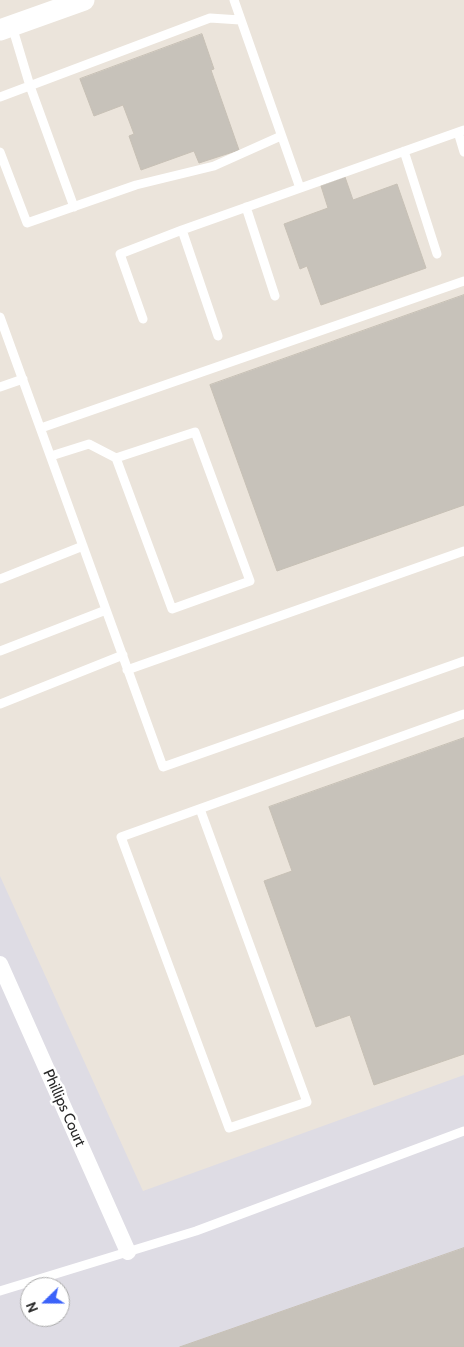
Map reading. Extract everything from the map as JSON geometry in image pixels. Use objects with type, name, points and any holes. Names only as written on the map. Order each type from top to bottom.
[{"type":"street","points":[[6,28],[84,0]]},
{"type":"street","name":"Phillips Court","points":[[0,964],[128,1252]]},
{"type":"lane","points":[[234,0],[300,188]]},
{"type":"lane","points":[[0,97],[210,18],[240,20]]},
{"type":"lane","points":[[6,28],[30,86],[74,207]]},
{"type":"lane","points":[[143,319],[120,254],[182,230],[461,131],[464,152]]},
{"type":"lane","points":[[0,152],[27,224],[136,185],[214,166],[281,136]]},
{"type":"lane","points":[[404,151],[437,254]]},
{"type":"lane","points":[[246,207],[275,296]]},
{"type":"lane","points":[[182,230],[218,336]]},
{"type":"lane","points":[[41,428],[464,281]]},
{"type":"lane","points":[[0,320],[41,428],[162,767],[464,661]]},
{"type":"lane","points":[[0,387],[23,379]]},
{"type":"lane","points":[[51,456],[90,444],[116,458],[172,609],[250,581],[195,432],[116,458]]},
{"type":"lane","points":[[0,579],[83,546]]},
{"type":"lane","points":[[128,670],[464,551]]},
{"type":"lane","points":[[0,651],[106,610]]},
{"type":"lane","points":[[0,704],[122,655]]},
{"type":"lane","points":[[200,809],[307,1102],[229,1128],[121,837],[464,714]]},
{"type":"lane","points":[[0,1291],[196,1231],[464,1131]]},
{"type":"shaded area","points":[[0,876],[143,1191],[464,1075],[464,1347],[0,1347]]},
{"type":"building","points":[[202,34],[214,69],[211,70],[239,150],[199,163],[194,151],[141,170],[129,136],[134,134],[123,105],[94,116],[80,79]]},
{"type":"building","points":[[345,177],[353,200],[397,184],[426,268],[321,305],[307,266],[300,269],[284,224],[328,208],[321,186]]},
{"type":"building","points":[[464,295],[464,505],[277,571],[210,385]]},
{"type":"building","points":[[464,738],[464,1054],[374,1085],[350,1015],[316,1027],[264,881],[292,871],[269,807]]},
{"type":"building","points":[[464,1248],[464,1347],[180,1347]]}]
